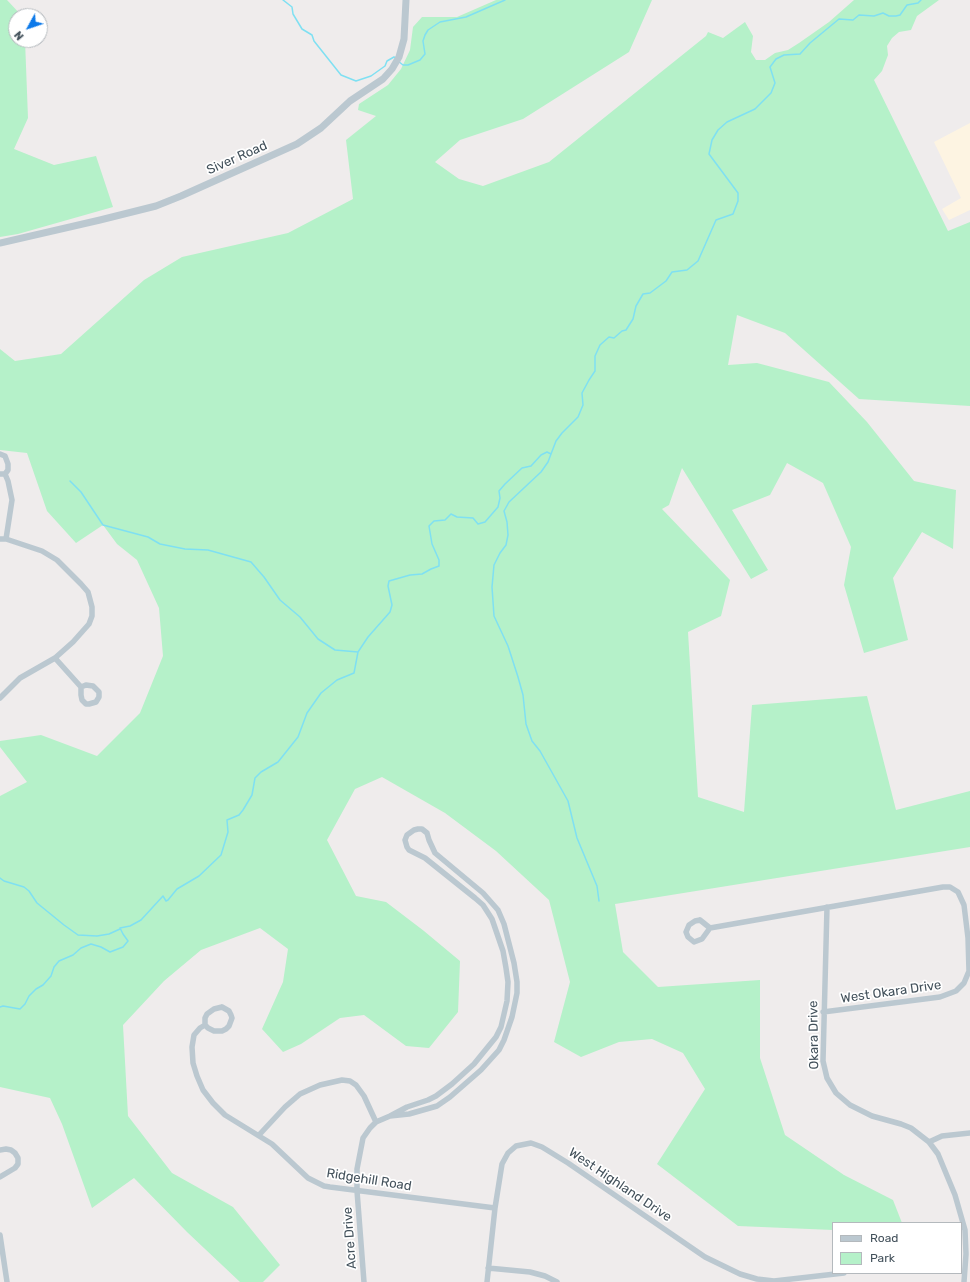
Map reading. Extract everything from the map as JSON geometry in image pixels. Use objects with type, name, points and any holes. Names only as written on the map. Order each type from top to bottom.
[{"type":"street","name":"Siver Road","points":[[0,243],[156,206],[297,144],[321,128],[350,101],[383,79],[392,69],[399,57],[404,39],[406,0]]},
{"type":"street","points":[[0,454],[5,456],[8,460],[8,470],[2,474],[8,481],[12,500],[3,539],[42,552],[57,560],[88,592],[91,600],[92,616],[89,624],[73,642],[55,658],[20,678],[0,698]]},
{"type":"street","points":[[55,658],[81,687]]},
{"type":"street","points":[[259,1136],[285,1107],[300,1094],[320,1085],[342,1080],[350,1081],[356,1085],[364,1096],[376,1122],[407,1107],[428,1100],[444,1090],[480,1058],[496,1037],[501,1027],[508,991],[503,951],[492,919],[483,905],[471,894],[425,858],[409,850],[405,844],[407,835],[418,829],[425,831],[435,853],[476,887],[498,910],[504,924],[516,976],[516,1004],[508,1031],[499,1050],[481,1070],[450,1097],[437,1106],[409,1114],[390,1116]]},
{"type":"street","points":[[471,894],[476,887]]},
{"type":"street","name":"West Okara Drive","points":[[823,1012],[940,997],[956,991],[964,983],[969,971],[968,923],[964,905],[958,892],[950,887],[941,887],[827,907]]},
{"type":"street","points":[[710,928],[827,907]]},
{"type":"street","name":"Okara Drive","points":[[827,907],[823,1012],[824,1071],[836,1093],[850,1105],[872,1116],[911,1128],[929,1142],[938,1154],[955,1195],[965,1230],[966,1244],[964,1282]]},
{"type":"street","points":[[503,951],[511,950]]},
{"type":"street","name":"Ridgehill Road","points":[[222,1007],[226,1008],[231,1015],[231,1021],[226,1029],[214,1031],[205,1025],[205,1018],[207,1014],[214,1009],[222,1007]]},
{"type":"street","name":"Ridgehill Road","points":[[205,1025],[194,1035],[192,1047],[193,1063],[203,1090],[225,1115],[272,1144],[314,1182],[324,1186],[357,1191],[495,1208]]},
{"type":"street","points":[[501,1027],[508,1031]]},
{"type":"street","points":[[444,1090],[450,1097]]},
{"type":"street","name":"Acre Drive","points":[[364,1282],[357,1191],[357,1168],[361,1145],[366,1132],[376,1122]]},
{"type":"street","points":[[929,1142],[942,1136],[970,1133]]},
{"type":"street","name":"West Highland Drive","points":[[487,1282],[495,1208],[500,1173],[504,1158],[516,1146],[531,1143],[542,1147],[568,1163],[705,1257],[725,1268],[757,1280],[774,1281],[822,1279],[840,1274]]},
{"type":"street","points":[[0,1150],[11,1150],[18,1158],[18,1164],[15,1168],[0,1177]]},
{"type":"street","points":[[0,1234],[6,1282]]},
{"type":"street","points":[[488,1268],[530,1272],[545,1276],[557,1282]]},
{"type":"shaded area","points":[[970,123],[970,210],[949,220],[942,209],[961,198],[934,142]]},
{"type":"green space","points":[[0,0],[7,0],[14,8],[8,8],[8,48],[25,48],[28,118],[14,149],[54,165],[96,156],[113,207],[18,234],[0,237]]},
{"type":"green space","points":[[496,0],[652,0],[629,52],[523,119],[460,140],[435,162],[459,179],[483,186],[549,162],[706,36],[708,32],[723,38],[745,22],[753,36],[751,52],[756,60],[765,60],[775,53],[788,50],[799,43],[829,22],[854,0],[939,0],[917,16],[911,30],[899,32],[892,38],[887,46],[888,55],[882,71],[874,80],[948,231],[970,222],[970,406],[859,399],[785,333],[737,315],[728,365],[757,363],[829,382],[867,422],[914,481],[956,490],[953,549],[922,532],[893,578],[908,640],[864,653],[844,585],[851,547],[823,483],[787,463],[770,495],[732,510],[768,570],[751,579],[682,468],[669,505],[662,509],[730,580],[721,616],[688,632],[698,797],[744,812],[752,705],[867,696],[896,810],[970,791],[970,847],[615,904],[623,952],[658,987],[760,980],[760,1058],[785,1135],[844,1175],[893,1200],[902,1222],[832,1222],[832,1230],[738,1226],[657,1164],[705,1089],[683,1053],[652,1039],[619,1042],[581,1057],[554,1042],[570,982],[549,900],[496,851],[445,813],[382,777],[355,789],[327,840],[356,896],[386,902],[460,961],[458,1012],[429,1048],[406,1046],[364,1015],[340,1018],[301,1044],[283,1052],[262,1029],[283,982],[288,949],[260,928],[201,950],[164,981],[123,1025],[128,1116],[172,1173],[233,1207],[280,1265],[263,1282],[240,1282],[187,1232],[134,1178],[92,1208],[62,1124],[50,1098],[0,1087],[0,796],[27,782],[0,747],[0,741],[41,735],[97,756],[140,713],[163,656],[159,608],[137,560],[117,544],[103,525],[76,543],[47,511],[27,453],[0,450],[0,349],[15,361],[61,354],[144,280],[182,257],[288,233],[353,199],[346,140],[376,116],[358,110],[359,104],[388,85],[401,69],[410,50],[413,27],[422,17],[457,17]]},
{"type":"waterway","points":[[283,0],[292,7],[293,14],[302,29],[312,35],[314,41],[341,75],[356,81],[371,76],[385,66],[387,61],[394,57],[396,58]]},
{"type":"waterway","points":[[398,61],[403,65],[408,65],[420,60],[425,54],[423,41],[425,35],[428,30],[440,22],[466,17],[505,0]]},
{"type":"waterway","points":[[0,1007],[3,1006],[20,1009],[25,1004],[29,996],[43,985],[51,976],[54,967],[59,961],[73,955],[81,948],[91,944],[110,952],[123,947],[128,941],[120,928],[130,926],[141,920],[163,896],[166,901],[168,900],[177,889],[199,876],[221,855],[228,832],[227,820],[239,815],[243,810],[252,795],[255,778],[261,772],[278,762],[298,737],[307,713],[321,693],[337,680],[354,673],[358,652],[368,637],[390,612],[392,605],[388,586],[389,581],[410,575],[422,574],[439,566],[439,560],[432,544],[429,526],[434,521],[445,520],[451,514],[457,517],[473,518],[478,524],[485,522],[498,507],[500,498],[499,491],[505,484],[522,468],[531,466],[541,455],[547,452],[551,454],[556,441],[578,417],[583,405],[582,393],[595,371],[595,356],[600,345],[609,337],[614,338],[622,331],[626,330],[633,319],[636,306],[643,294],[650,293],[666,281],[672,272],[687,270],[698,261],[716,220],[733,214],[738,201],[738,193],[709,154],[712,140],[718,130],[727,122],[755,109],[771,93],[775,83],[770,67],[776,59],[784,55],[800,54],[810,43],[839,19],[853,20],[859,15],[874,16],[883,13],[889,16],[896,16],[900,15],[907,5],[918,3],[921,0]]},
{"type":"waterway","points":[[551,454],[548,462],[541,472],[509,502],[504,511],[508,535],[506,545],[494,565],[492,587],[494,616],[508,646],[518,677],[523,695],[526,724],[532,741],[540,751],[568,801],[577,838],[597,886],[599,901]]},
{"type":"waterway","points":[[70,481],[81,492],[103,525],[148,537],[160,544],[185,549],[208,550],[251,562],[264,577],[280,600],[300,617],[318,639],[335,650],[358,652]]},
{"type":"waterway","points":[[0,878],[4,881],[24,887],[29,891],[37,903],[78,935],[97,936],[109,934],[120,929]]}]
